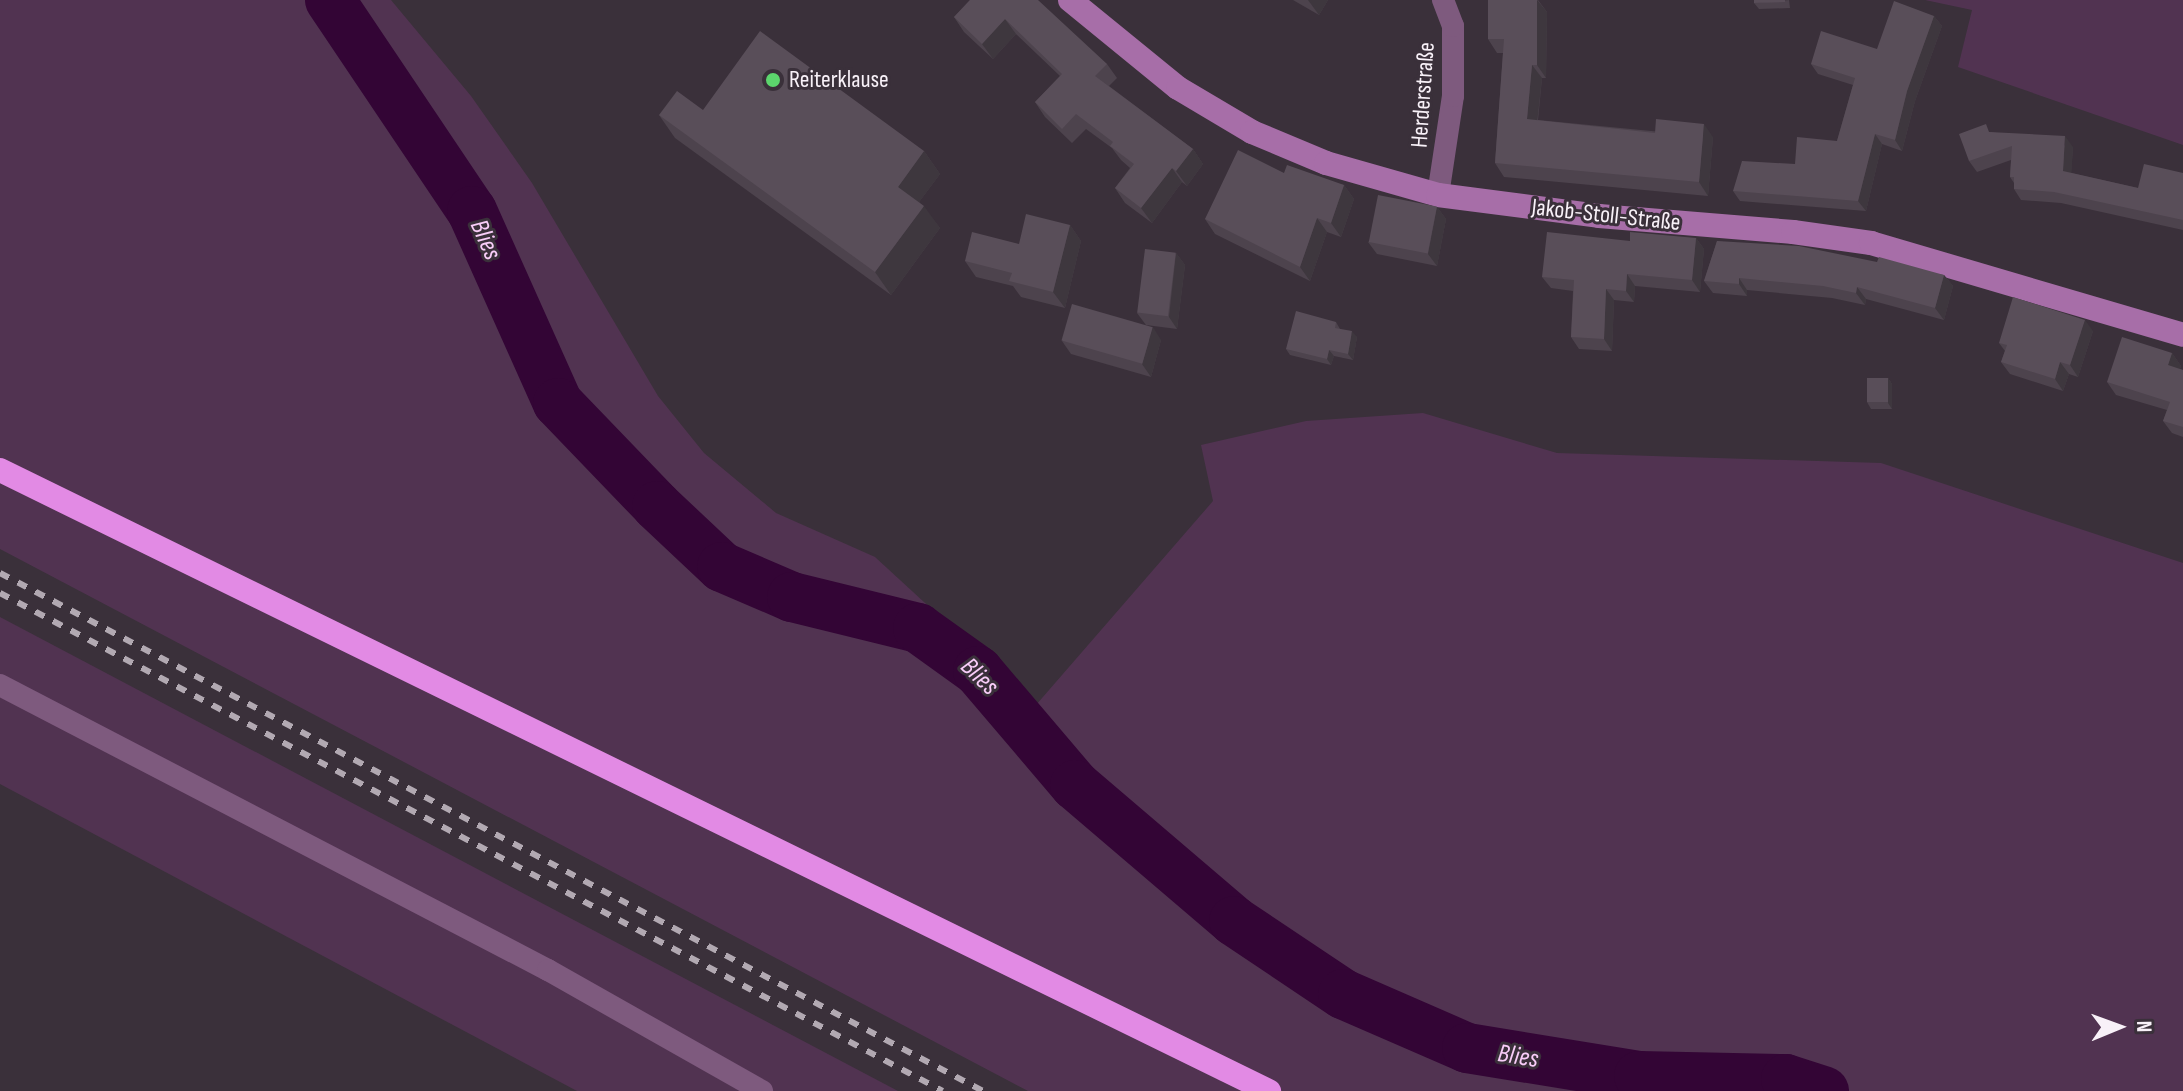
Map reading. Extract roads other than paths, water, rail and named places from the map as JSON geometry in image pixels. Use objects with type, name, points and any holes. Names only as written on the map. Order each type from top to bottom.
[{"type":"highway","points":[[0,470],[1269,1091]]},
{"type":"main road","name":"Jakob-Stoll-Straße","points":[[1070,0],[1166,79],[1252,132],[1326,163],[1438,195],[1599,216],[1793,232],[1871,243],[2183,335]]},
{"type":"street","name":"Herderstraße","points":[[1438,195],[1453,96],[1453,26],[1443,0]]},
{"type":"street","points":[[0,685],[548,970],[762,1091]]},
{"type":"waterway","name":"Blies","points":[[330,0],[472,211],[558,403],[657,506],[722,567],[792,597],[918,628],[978,671],[1075,785],[1234,921],[1343,994],[1467,1048],[1639,1076],[1786,1079],[1824,1091]]},
{"type":"railway","points":[[0,573],[983,1091]]},
{"type":"railway","points":[[0,593],[943,1091]]},
{"type":"place","name":"Reiterklause","points":[[773,80]]}]
